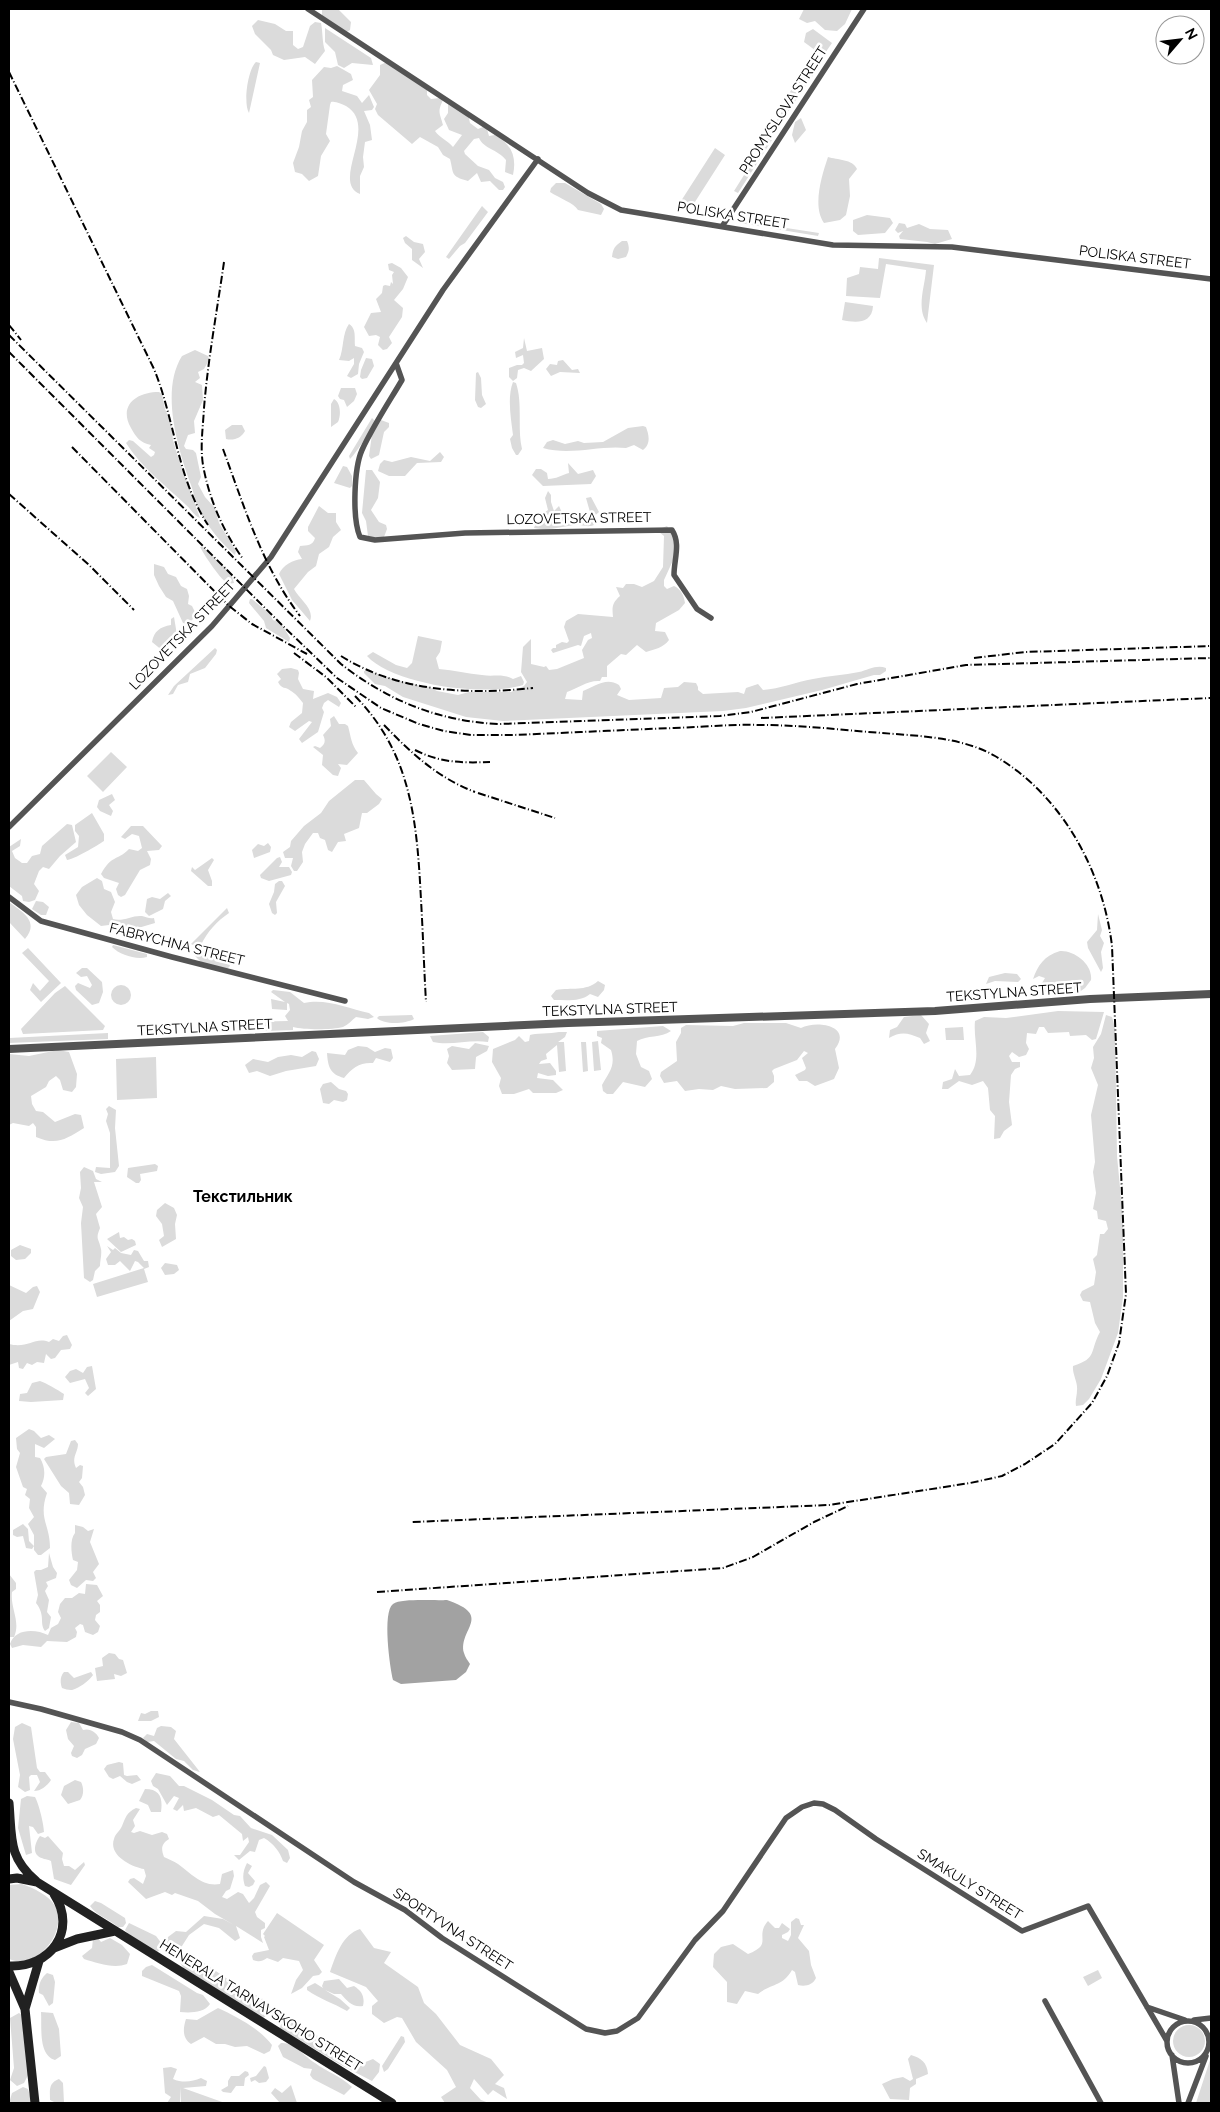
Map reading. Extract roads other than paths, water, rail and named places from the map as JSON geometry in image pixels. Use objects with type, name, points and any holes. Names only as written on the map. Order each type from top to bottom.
[{"type":"main road","points":[[9,1803],[12,1845],[21,1868],[37,1882]]},
{"type":"main road","points":[[9,1855],[12,1845]]},
{"type":"main road","points":[[9,1879],[17,1878],[37,1882]]},
{"type":"main road","name":"HENERALA TARNAVSKOHO STREET","points":[[37,1882],[392,2103]]},
{"type":"main road","points":[[53,1892],[59,1901],[64,1917],[61,1935],[54,1948]]},
{"type":"main road","points":[[9,1966],[21,1966],[39,1960],[54,1948],[77,1939],[116,1931]]},
{"type":"main road","points":[[25,2009],[39,1960]]},
{"type":"main road","points":[[9,1972],[25,2009],[35,2103]]},
{"type":"street","name":"POLISKA STREET","points":[[308,9],[588,193],[621,210],[833,244],[952,247],[1211,279]]},
{"type":"street","name":"PROMYSLOVA STREET","points":[[723,225],[864,9]]},
{"type":"street","name":"LOZOVETSKA STREET","points":[[9,827],[230,606],[270,557],[452,277],[538,159]]},
{"type":"street","name":"LOZOVETSKA STREET","points":[[396,363],[402,380],[361,451],[354,498],[356,528],[360,537],[375,540],[465,533],[672,530],[676,536],[677,552],[674,575],[698,609],[712,618]]},
{"type":"street","name":"FABRYCHNA STREET","points":[[9,897],[41,921],[345,1001]]},
{"type":"street","name":"TEKSTYLNA STREET","points":[[9,1049],[568,1023],[935,1011],[1211,994]]},
{"type":"street","name":"SPORTYVNA STREET","points":[[9,1702],[41,1708],[122,1732],[140,1740],[367,1890],[405,1910],[442,1938],[586,2028],[598,2032],[618,2031],[638,2018],[696,1940],[723,1911],[786,1818],[802,1807],[814,1803]]},
{"type":"street","name":"SMAKULY STREET","points":[[814,1803],[835,1810],[881,1842],[1022,1931],[1088,1906],[1167,2040]]},
{"type":"street","points":[[1045,2001],[1100,2103]]},
{"type":"street","points":[[1147,2007],[1185,2020],[1211,2018]]},
{"type":"street","points":[[1179,2103],[1172,2055],[1167,2040],[1172,2027],[1185,2020]]},
{"type":"street","points":[[1192,2020],[1204,2027],[1210,2040]]},
{"type":"street","points":[[1188,2103],[1207,2053],[1211,2029]]},
{"type":"street","points":[[1172,2055],[1177,2059],[1190,2063],[1202,2058],[1207,2053]]},
{"type":"railway","points":[[9,72],[154,369],[189,488],[208,525]]},
{"type":"railway","points":[[224,262],[210,353],[202,437],[202,458],[209,490],[218,514],[229,537],[243,559]]},
{"type":"railway","points":[[9,325],[21,340]]},
{"type":"railway","points":[[9,335],[341,664],[377,689],[396,699],[436,714],[457,719],[500,724],[720,716],[751,712],[857,684],[966,665],[1211,658]]},
{"type":"railway","points":[[9,352],[337,678],[381,708],[419,724],[444,731],[471,735],[750,725],[822,728],[954,741],[995,756],[1019,772],[1040,792],[1059,813],[1075,838],[1089,863],[1099,890],[1112,946],[1126,1294],[1119,1343],[1107,1376],[1092,1403],[1055,1444],[1025,1464],[1002,1476],[970,1483],[829,1505],[412,1522]]},
{"type":"railway","points":[[72,447],[228,605],[252,624],[307,654]]},
{"type":"railway","points":[[223,449],[264,556],[300,616]]},
{"type":"railway","points":[[9,494],[89,565],[134,610]]},
{"type":"railway","points":[[974,658],[1025,652],[1211,646]]},
{"type":"railway","points":[[294,653],[326,677],[356,707]]},
{"type":"railway","points":[[341,656],[363,668],[410,684],[434,688],[484,691],[533,688]]},
{"type":"railway","points":[[355,696],[374,718],[389,742],[400,766],[408,791],[417,844],[426,1002]]},
{"type":"railway","points":[[761,718],[1211,698]]},
{"type":"railway","points":[[384,725],[426,764],[449,780],[475,792]]},
{"type":"railway","points":[[415,750],[443,760],[490,762]]},
{"type":"railway","points":[[478,793],[555,818]]},
{"type":"railway","points":[[377,1592],[723,1568],[753,1557],[814,1522],[848,1506]]},
{"type":"district","name":"Текстильник","points":[[243,1196]]}]
